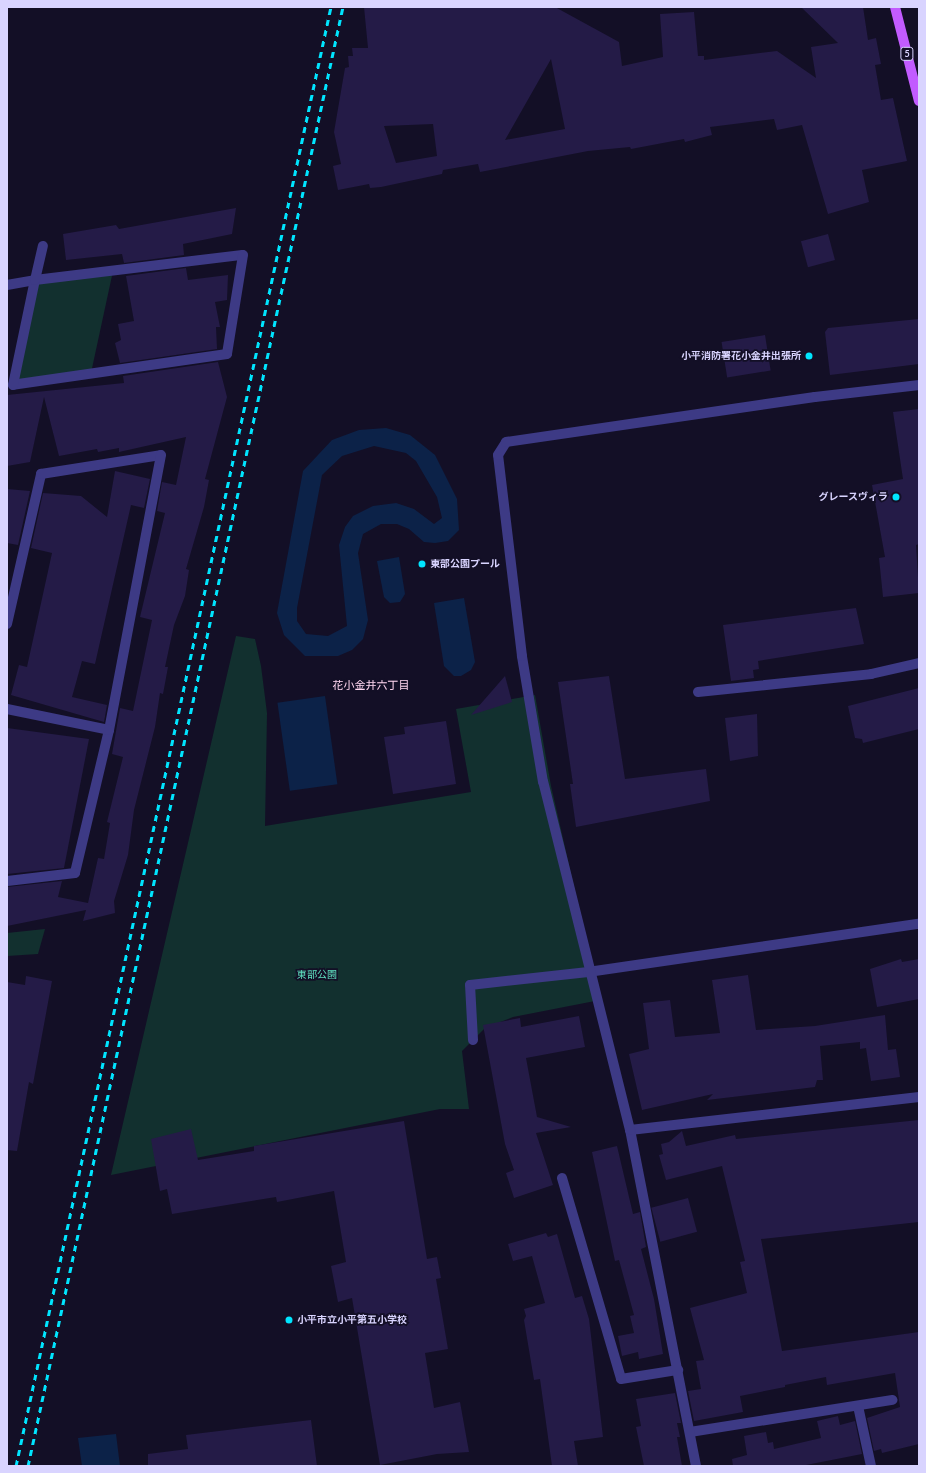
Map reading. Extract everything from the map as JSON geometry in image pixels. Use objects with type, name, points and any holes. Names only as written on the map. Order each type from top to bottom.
[{"type":"main road","name":"5","points":[[895,7],[919,101]]},
{"type":"street","points":[[7,285],[35,280],[243,255],[227,354],[13,385],[35,280],[43,246]]},
{"type":"street","points":[[696,1466],[630,1130],[588,972],[549,811],[526,678],[498,456],[506,442],[815,397],[919,385]]},
{"type":"street","points":[[7,624],[41,474],[161,455],[109,730],[75,873],[7,881]]},
{"type":"street","points":[[698,692],[871,674],[919,663]]},
{"type":"street","points":[[7,709],[109,730]]},
{"type":"street","points":[[473,1040],[470,985],[588,972],[919,924]]},
{"type":"street","points":[[630,1130],[919,1097]]},
{"type":"street","points":[[562,1178],[621,1379],[678,1370]]},
{"type":"street","points":[[690,1432],[892,1400]]},
{"type":"street","points":[[858,1406],[871,1466]]},
{"type":"green space","points":[[113,271],[91,373],[13,385],[35,280]]},
{"type":"green space","name":"東部公園","points":[[236,636],[255,639],[261,666],[267,713],[265,826],[471,792],[456,709],[535,695],[551,786],[600,1000],[513,1017],[485,1028],[462,1051],[469,1109],[440,1109],[111,1175]]},
{"type":"green space","points":[[45,929],[38,954],[7,956],[7,933]]},
{"type":"water","points":[[386,428],[410,435],[435,455],[457,499],[459,530],[448,541],[435,543],[424,542],[409,529],[397,524],[381,524],[363,534],[358,553],[368,620],[363,639],[352,650],[338,656],[305,656],[284,635],[277,613],[303,471],[332,440],[359,430]],"holes":[[[374,446],[406,453],[416,461],[437,497],[442,518],[434,524],[414,509],[396,503],[373,506],[353,516],[345,527],[339,545],[347,626],[328,636],[306,634],[297,621],[297,608],[322,475],[342,456]]]},
{"type":"water","points":[[399,557],[405,594],[400,602],[390,603],[384,597],[377,561]]},
{"type":"water","points":[[464,598],[475,662],[471,670],[461,676],[454,676],[444,666],[434,603]]},
{"type":"water","points":[[325,696],[337,784],[290,791],[277,703]]},
{"type":"water","points":[[116,1434],[120,1466],[82,1466],[78,1438]]},
{"type":"building","points":[[364,7],[555,7],[619,42],[622,66],[663,57],[660,14],[694,12],[698,56],[704,56],[704,60],[777,51],[816,78],[811,47],[838,43],[801,7],[863,7],[868,40],[876,38],[881,64],[875,65],[881,100],[893,98],[907,161],[862,170],[869,202],[828,214],[802,125],[777,130],[774,119],[710,127],[712,135],[685,142],[684,139],[631,149],[630,147],[588,151],[480,172],[478,164],[443,170],[442,174],[381,187],[370,188],[369,184],[338,190],[333,166],[341,164],[334,132],[345,68],[349,67],[348,56],[353,56],[352,48],[368,48]],"holes":[[[551,59],[565,129],[505,140]],[[433,124],[437,156],[396,163],[384,126]]]},
{"type":"building","points":[[236,208],[232,234],[183,244],[184,255],[124,263],[122,254],[66,260],[63,234],[116,225],[119,229]]},
{"type":"building","points":[[828,234],[835,260],[808,267],[801,241]]},
{"type":"building","points":[[186,268],[188,280],[228,275],[227,300],[215,302],[220,327],[216,327],[217,349],[120,363],[115,343],[121,340],[118,324],[134,321],[126,276]]},
{"type":"building","points":[[919,319],[919,364],[830,375],[825,332],[828,328]]},
{"type":"building","points":[[765,335],[771,371],[727,377],[722,342]]},
{"type":"building","points":[[218,362],[227,397],[205,479],[209,480],[204,507],[186,569],[189,570],[185,596],[174,625],[165,667],[168,667],[163,694],[160,693],[155,727],[134,810],[128,855],[114,901],[115,913],[83,921],[86,910],[7,926],[7,887],[62,881],[58,897],[88,903],[98,858],[104,859],[110,823],[107,822],[123,757],[112,754],[120,708],[133,711],[152,620],[140,617],[165,513],[157,511],[162,482],[176,485],[186,437],[119,452],[119,448],[98,452],[97,449],[59,456],[44,397],[30,462],[7,466],[7,395],[124,383],[123,376]]},
{"type":"building","points":[[919,409],[919,544],[916,545],[919,593],[883,597],[879,558],[885,557],[872,485],[903,479],[893,412]]},
{"type":"building","points":[[115,471],[150,479],[144,508],[131,505],[95,664],[82,661],[72,697],[107,705],[104,722],[11,695],[19,665],[27,667],[52,553],[31,548],[43,493],[81,496],[107,517]]},
{"type":"building","points":[[7,489],[30,491],[18,545],[7,543]]},
{"type":"building","points":[[856,608],[864,644],[758,661],[759,669],[753,670],[754,678],[731,681],[723,625]]},
{"type":"building","points":[[505,676],[512,702],[471,715]]},
{"type":"building","points":[[609,676],[625,779],[706,769],[710,801],[576,827],[570,784],[573,784],[558,682]]},
{"type":"building","points":[[919,688],[919,729],[863,743],[862,739],[855,738],[848,706]]},
{"type":"building","points":[[757,714],[758,756],[730,761],[725,718]]},
{"type":"building","points":[[446,721],[456,784],[393,794],[384,737],[405,734],[404,727]]},
{"type":"building","points":[[7,728],[89,739],[64,868],[7,874]]},
{"type":"building","points":[[901,959],[902,962],[919,959],[919,999],[877,1007],[870,969]]},
{"type":"building","points":[[748,975],[756,1030],[815,1026],[885,1015],[888,1050],[896,1049],[900,1077],[871,1081],[866,1048],[860,1049],[860,1042],[820,1046],[823,1080],[817,1080],[815,1087],[707,1100],[713,1094],[642,1110],[629,1054],[649,1049],[643,1003],[670,1000],[675,1037],[720,1033],[712,980]]},
{"type":"building","points":[[26,976],[52,981],[33,1084],[29,1082],[17,1151],[7,1150],[7,982],[25,985]]},
{"type":"building","points":[[579,1016],[585,1047],[526,1058],[537,1117],[571,1127],[536,1133],[553,1185],[514,1198],[506,1173],[514,1170],[505,1144],[483,1025],[520,1018],[521,1027]]},
{"type":"building","points":[[919,1120],[919,1222],[761,1239],[782,1351],[919,1332],[919,1444],[882,1453],[881,1449],[874,1451],[867,1418],[900,1407],[895,1373],[827,1385],[826,1377],[785,1385],[785,1387],[740,1396],[743,1412],[694,1421],[688,1391],[701,1389],[696,1361],[704,1360],[690,1308],[747,1293],[740,1262],[745,1261],[722,1166],[666,1180],[659,1155],[663,1154],[661,1144],[669,1142],[682,1131],[686,1146],[735,1135],[736,1139]]},
{"type":"building","points":[[404,1121],[427,1259],[437,1257],[441,1278],[436,1279],[448,1349],[425,1353],[434,1408],[460,1402],[469,1452],[437,1454],[380,1465],[352,1298],[338,1302],[331,1266],[346,1262],[334,1191],[277,1202],[276,1197],[172,1214],[167,1189],[160,1191],[151,1139],[191,1129],[198,1160],[254,1151],[254,1146]]},
{"type":"building","points":[[617,1146],[633,1214],[640,1212],[646,1247],[641,1249],[654,1299],[663,1354],[639,1359],[638,1352],[622,1356],[618,1336],[634,1333],[630,1316],[634,1315],[619,1260],[615,1261],[592,1152]]},
{"type":"building","points":[[688,1198],[697,1232],[660,1242],[651,1208]]},
{"type":"building","points":[[546,1233],[548,1237],[557,1234],[575,1298],[582,1296],[589,1319],[603,1437],[574,1441],[578,1466],[552,1466],[540,1379],[534,1380],[524,1320],[526,1316],[524,1309],[545,1303],[532,1256],[513,1261],[508,1244]]},
{"type":"building","points":[[675,1393],[681,1423],[677,1423],[680,1437],[677,1437],[682,1466],[644,1466],[636,1427],[641,1426],[636,1399]]},
{"type":"building","points":[[838,1416],[840,1425],[855,1421],[862,1454],[801,1466],[733,1466],[732,1459],[747,1455],[744,1436],[766,1432],[768,1443],[773,1442],[774,1449],[821,1438],[817,1421]]},
{"type":"building","points":[[311,1420],[317,1466],[148,1466],[148,1454],[188,1449],[186,1435]]},
{"type":"railway","points":[[16,1466],[331,7]]},
{"type":"railway","points":[[28,1466],[343,7]]},
{"type":"place","name":"小平消防署花小金井出張所","points":[[809,356]]},
{"type":"place","name":"グレースヴィラ","points":[[896,497]]},
{"type":"place","name":"東部公園プール","points":[[422,564]]},
{"type":"place","name":"小平市立小平第五小学校","points":[[289,1320]]},
{"type":"district","name":"花小金井六丁目","points":[[371,685]]}]
